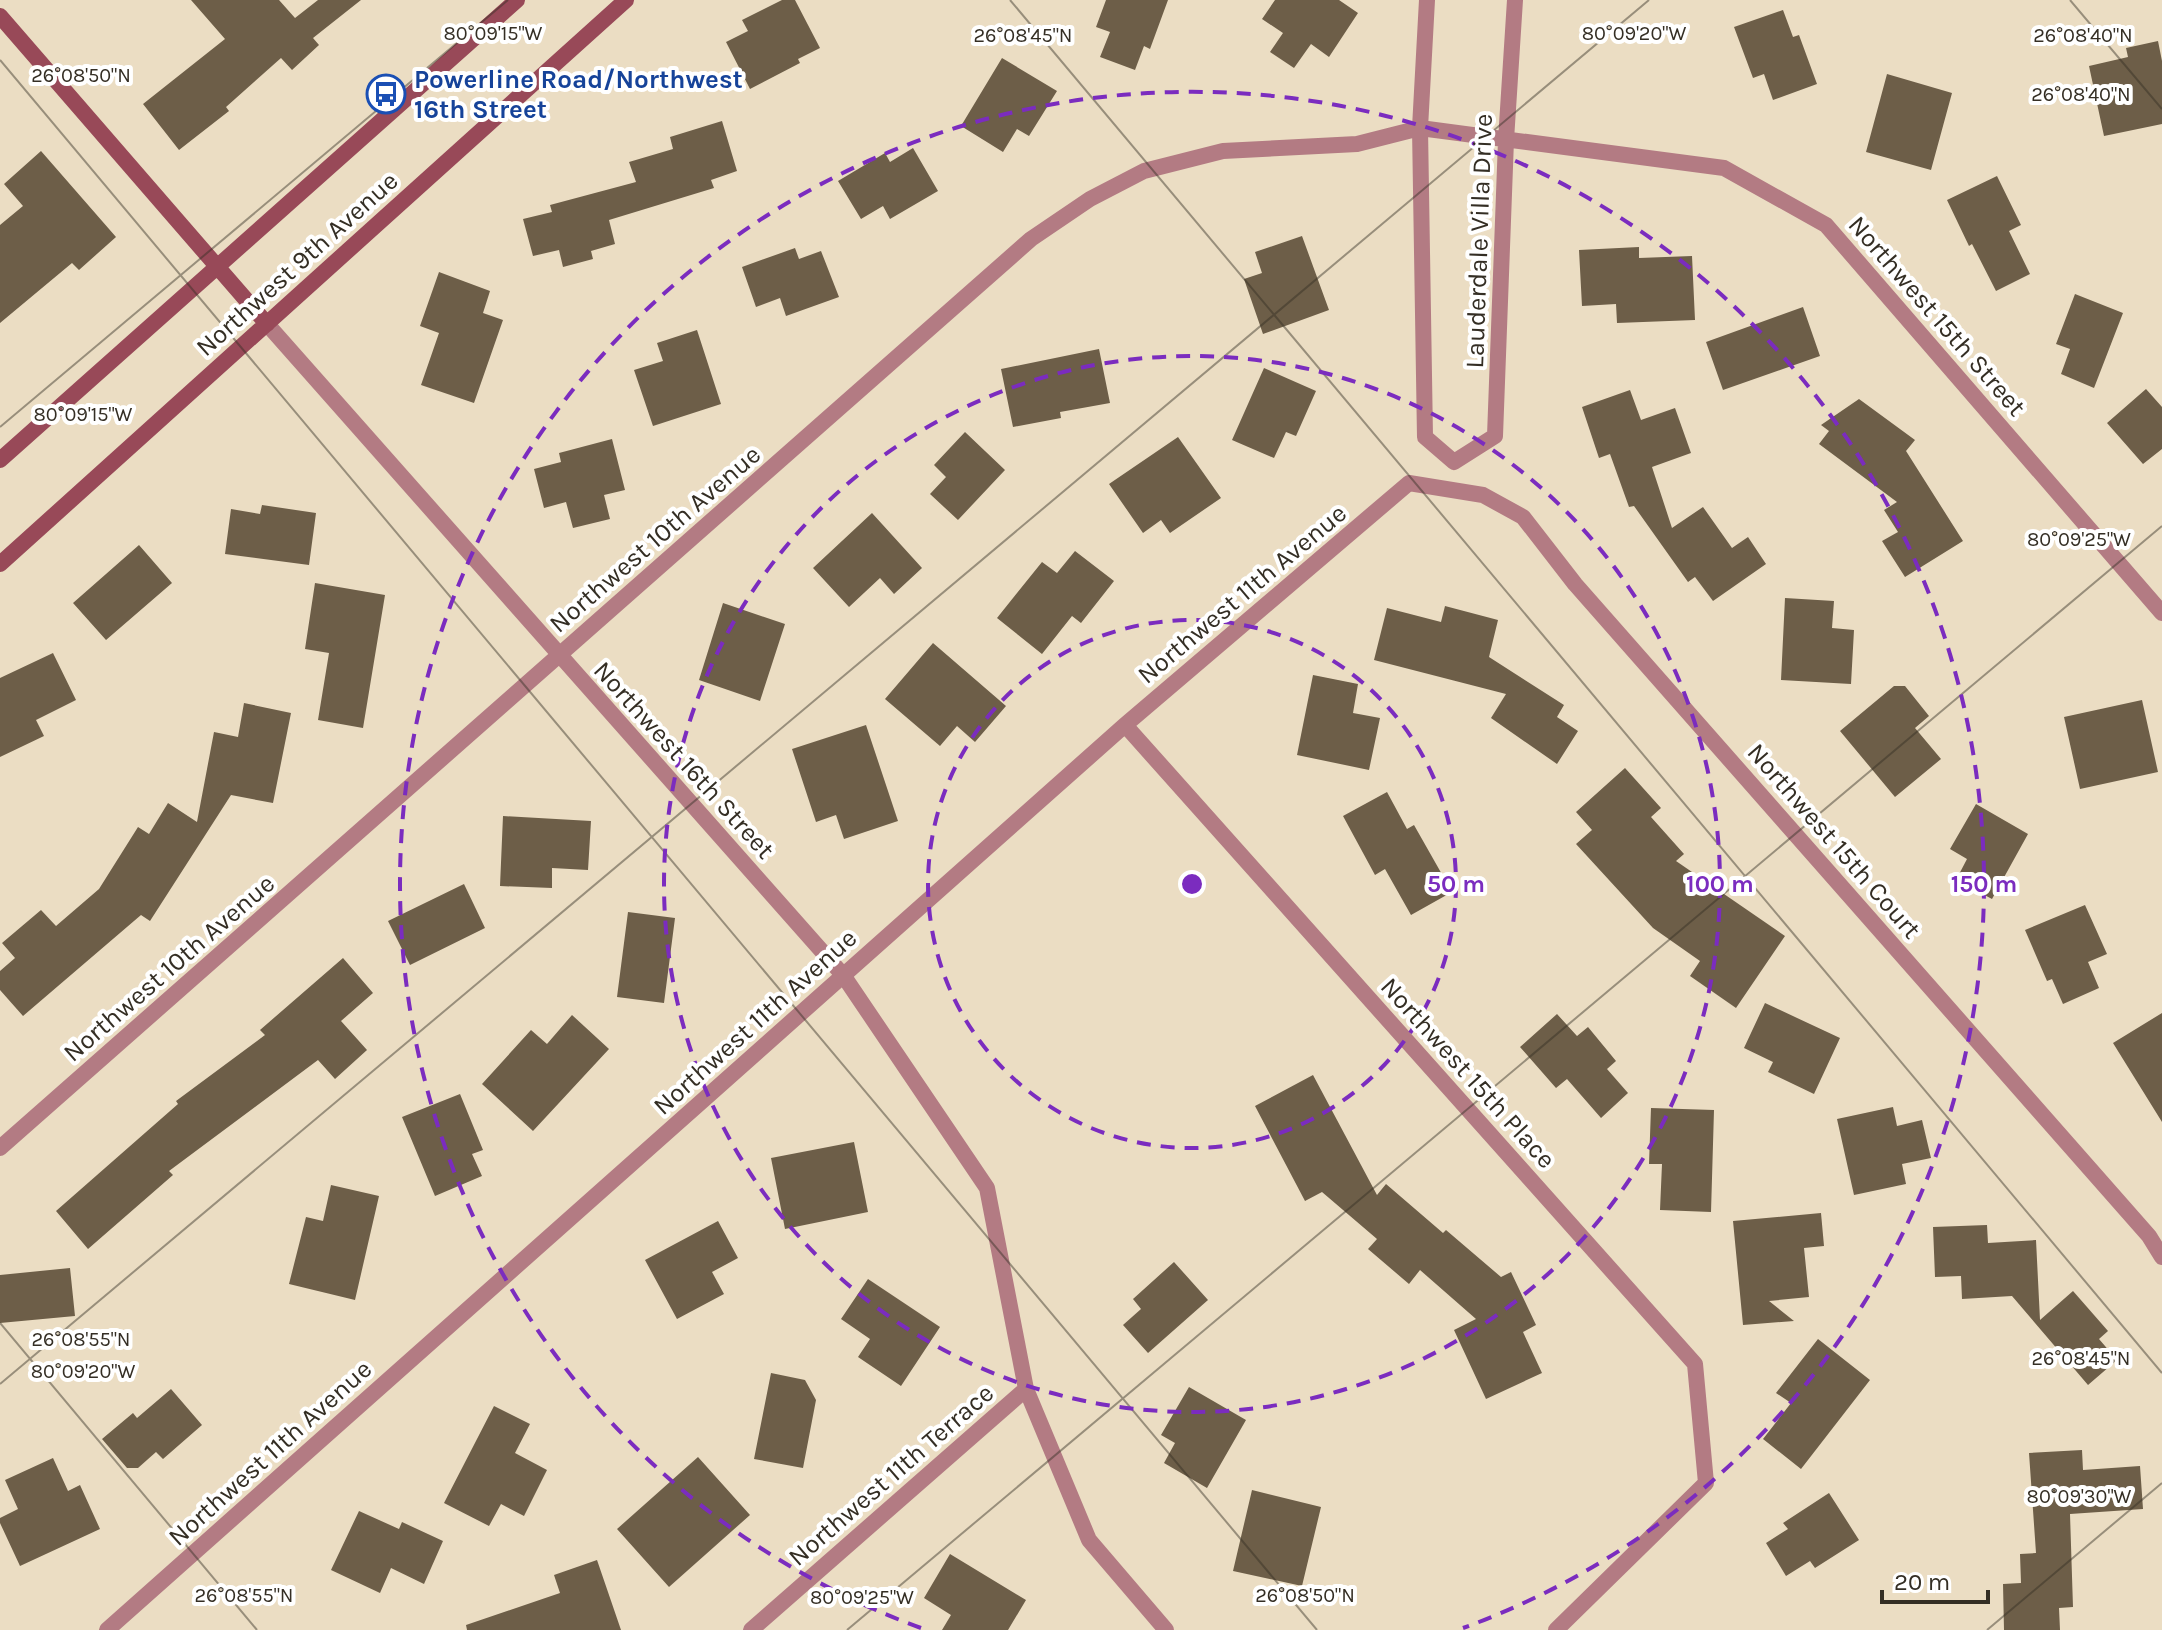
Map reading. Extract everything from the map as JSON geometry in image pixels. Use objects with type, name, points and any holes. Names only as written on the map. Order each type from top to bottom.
[{"type":"main road","name":"Northwest 9th Avenue","points":[[0,460],[517,0]]},
{"type":"main road","name":"Northwest 9th Avenue","points":[[0,564],[626,0]]},
{"type":"main road","name":"Northwest 16th Street","points":[[0,16],[267,324]]},
{"type":"street","name":"Lauderdale Villa Drive","points":[[1427,0],[1420,128],[1425,437],[1454,462],[1495,436],[1506,140],[1515,0]]},
{"type":"street","name":"Northwest 15th Street","points":[[1420,128],[1724,168],[1826,225],[2162,613]]},
{"type":"street","name":"Northwest 10th Avenue","points":[[0,1148],[1031,239],[1090,199],[1144,171],[1223,151],[1357,144],[1420,128]]},
{"type":"street","name":"Northwest 16th Street","points":[[267,324],[843,975],[987,1188],[1026,1389],[1089,1540],[1166,1630]]},
{"type":"street","points":[[1449,488],[1454,462]]},
{"type":"street","name":"Northwest 11th Avenue","points":[[107,1630],[1125,725],[1409,483],[1449,488]]},
{"type":"street","name":"Northwest 15th Court","points":[[1449,488],[1483,495],[1523,517],[1575,584],[2149,1236],[2162,1257]]},
{"type":"street","name":"Northwest 15th Place","points":[[1125,725],[1695,1364],[1706,1483],[1556,1630]]},
{"type":"street","name":"Northwest 11th Terrace","points":[[751,1630],[1026,1389]]},
{"type":"building","points":[[191,0],[279,0],[295,18],[318,0],[361,0],[313,38],[319,45],[292,70],[281,58],[226,107],[229,111],[179,150],[143,104],[225,39]]},
{"type":"building","points":[[782,0],[795,0],[820,48],[798,59],[800,63],[750,89],[726,42],[748,31],[742,20]]},
{"type":"building","points":[[1106,0],[1168,0],[1150,49],[1144,46],[1135,70],[1100,57],[1110,32],[1096,27]]},
{"type":"building","points":[[1275,0],[1339,0],[1358,13],[1329,57],[1311,44],[1294,68],[1270,52],[1283,33],[1262,19]]},
{"type":"building","points":[[1783,10],[1793,37],[1799,35],[1817,84],[1773,100],[1764,74],[1753,78],[1734,27]]},
{"type":"building","points":[[2158,41],[2162,61],[2162,124],[2104,136],[2089,66],[2128,57],[2126,48]]},
{"type":"building","points":[[1002,58],[1057,91],[1029,136],[1017,129],[1003,152],[961,126]]},
{"type":"building","points":[[1887,74],[1952,93],[1931,170],[1866,152]]},
{"type":"building","points":[[722,121],[737,171],[711,180],[714,188],[609,220],[615,244],[591,251],[593,259],[563,267],[559,250],[533,256],[523,219],[552,212],[550,205],[636,182],[629,162],[673,149],[670,137]]},
{"type":"building","points":[[913,148],[938,191],[890,219],[883,206],[861,219],[838,181],[885,153],[890,162]]},
{"type":"building","points":[[41,151],[116,237],[79,270],[72,263],[0,323],[0,225],[23,206],[4,184]]},
{"type":"building","points":[[1997,176],[2021,225],[2009,231],[2030,274],[1996,291],[1972,244],[1969,246],[1947,200]]},
{"type":"building","points":[[1302,236],[1329,310],[1263,334],[1244,279],[1262,273],[1255,252]]},
{"type":"building","points":[[1639,247],[1639,258],[1692,256],[1695,320],[1617,323],[1616,304],[1582,306],[1579,250]]},
{"type":"building","points":[[795,248],[799,259],[821,251],[839,297],[786,316],[780,298],[756,307],[742,267]]},
{"type":"building","points":[[439,272],[490,291],[483,313],[503,320],[474,403],[421,385],[439,333],[420,326]]},
{"type":"building","points":[[2075,294],[2123,313],[2094,388],[2061,374],[2070,349],[2056,344]]},
{"type":"building","points":[[1803,307],[1820,356],[1723,390],[1706,342]]},
{"type":"building","points":[[697,330],[721,404],[653,426],[634,370],[663,361],[657,343]]},
{"type":"building","points":[[1099,349],[1110,403],[1060,412],[1061,418],[1013,427],[1001,369]]},
{"type":"building","points":[[1264,368],[1316,391],[1296,436],[1286,432],[1274,458],[1232,440]]},
{"type":"building","points":[[2146,389],[2162,407],[2162,449],[2143,464],[2107,423]]},
{"type":"building","points":[[1630,390],[1641,420],[1675,408],[1691,453],[1652,467],[1672,528],[1703,507],[1732,548],[1748,537],[1766,564],[1713,601],[1695,577],[1688,582],[1634,506],[1629,507],[1610,454],[1599,458],[1582,407]]},
{"type":"building","points":[[1859,399],[1915,440],[1906,451],[1963,541],[1905,577],[1882,541],[1898,532],[1884,510],[1897,502],[1819,444],[1829,431],[1821,425]]},
{"type":"building","points":[[965,432],[1005,470],[958,520],[930,494],[946,477],[934,465]]},
{"type":"building","points":[[1178,437],[1221,498],[1170,533],[1161,520],[1143,533],[1109,484]]},
{"type":"building","points":[[612,439],[625,490],[604,495],[610,519],[573,528],[566,502],[544,508],[534,469],[561,462],[559,453]]},
{"type":"building","points":[[262,505],[316,513],[309,565],[225,554],[231,509],[260,514]]},
{"type":"building","points":[[872,513],[922,568],[894,594],[880,578],[849,607],[813,568]]},
{"type":"building","points":[[139,545],[172,583],[106,640],[73,603]]},
{"type":"building","points":[[1075,551],[1114,581],[1081,623],[1072,616],[1042,654],[997,618],[1042,562],[1057,573]]},
{"type":"building","points":[[315,583],[385,595],[363,728],[318,720],[329,653],[305,649]]},
{"type":"building","points":[[1785,598],[1834,601],[1832,628],[1854,630],[1851,684],[1781,680]]},
{"type":"building","points":[[723,603],[785,624],[760,701],[699,680]]},
{"type":"building","points":[[1445,606],[1498,620],[1489,657],[1564,705],[1557,717],[1578,731],[1557,764],[1491,718],[1506,694],[1374,660],[1387,608],[1441,622]]},
{"type":"building","points":[[933,643],[1006,706],[975,742],[957,726],[940,746],[885,699]]},
{"type":"building","points":[[53,653],[76,700],[36,720],[44,736],[0,757],[0,678]]},
{"type":"building","points":[[1313,675],[1358,684],[1353,713],[1380,718],[1369,770],[1297,755]]},
{"type":"building","points":[[1894,686],[1905,686],[1929,716],[1915,728],[1941,759],[1895,797],[1840,731]]},
{"type":"building","points":[[2142,700],[2158,772],[2080,789],[2064,717]]},
{"type":"building","points":[[244,703],[291,713],[273,803],[231,795],[150,921],[141,915],[23,1016],[0,990],[0,971],[15,958],[2,943],[41,910],[56,926],[99,889],[138,827],[149,834],[168,803],[197,822],[214,732],[238,737]]},
{"type":"building","points":[[866,725],[898,821],[844,839],[836,815],[816,822],[792,749]]},
{"type":"building","points":[[1625,768],[1661,808],[1651,817],[1684,854],[1676,861],[1785,936],[1736,1008],[1690,976],[1700,961],[1653,928],[1576,844],[1592,830],[1576,812]]},
{"type":"building","points":[[1387,792],[1407,829],[1414,825],[1452,892],[1411,915],[1385,869],[1375,875],[1343,816]]},
{"type":"building","points":[[1976,804],[2028,834],[1992,899],[1956,880],[1967,859],[1950,849]]},
{"type":"building","points":[[503,816],[591,821],[588,870],[552,868],[552,888],[500,886]]},
{"type":"building","points":[[464,884],[485,928],[410,965],[388,921]]},
{"type":"building","points":[[2085,905],[2107,954],[2088,962],[2099,988],[2063,1004],[2052,979],[2047,981],[2025,930]]},
{"type":"building","points":[[628,912],[675,918],[664,1003],[617,997]]},
{"type":"building","points":[[343,958],[373,993],[341,1021],[367,1050],[335,1079],[318,1060],[169,1171],[173,1175],[88,1249],[56,1211],[178,1104],[176,1101],[265,1035],[260,1030]]},
{"type":"building","points":[[1765,1003],[1840,1038],[1814,1094],[1768,1072],[1773,1062],[1744,1048]]},
{"type":"building","points":[[2162,1013],[2162,1122],[2113,1043]]},
{"type":"building","points":[[1557,1014],[1577,1036],[1588,1027],[1616,1061],[1607,1069],[1628,1093],[1601,1118],[1567,1079],[1556,1088],[1520,1047]]},
{"type":"building","points":[[572,1015],[609,1049],[533,1131],[482,1084],[531,1030],[547,1044]]},
{"type":"building","points":[[1313,1075],[1377,1195],[1386,1184],[1501,1277],[1511,1272],[1536,1325],[1523,1332],[1542,1373],[1486,1399],[1454,1330],[1476,1319],[1420,1270],[1409,1284],[1368,1249],[1377,1239],[1322,1192],[1305,1201],[1255,1106]]},
{"type":"building","points":[[460,1094],[483,1150],[472,1154],[482,1176],[435,1196],[402,1117]]},
{"type":"building","points":[[1893,1107],[1897,1126],[1922,1120],[1931,1158],[1902,1164],[1906,1184],[1854,1195],[1837,1119]]},
{"type":"building","points":[[1651,1108],[1714,1110],[1711,1212],[1660,1210],[1662,1164],[1649,1164]]},
{"type":"building","points":[[854,1142],[868,1212],[785,1229],[771,1158]]},
{"type":"building","points":[[331,1185],[379,1196],[355,1300],[289,1284],[306,1217],[323,1221]]},
{"type":"building","points":[[1821,1213],[1824,1246],[1804,1248],[1809,1297],[1769,1301],[1794,1321],[1743,1325],[1733,1221]]},
{"type":"building","points":[[718,1221],[738,1258],[712,1272],[724,1294],[677,1319],[645,1260]]},
{"type":"building","points":[[1987,1225],[1988,1243],[2036,1240],[2040,1320],[2073,1291],[2108,1331],[2099,1339],[2117,1360],[2088,1385],[2012,1296],[1962,1299],[1961,1276],[1935,1277],[1933,1227]]},
{"type":"building","points":[[1174,1262],[1208,1300],[1148,1353],[1123,1325],[1141,1309],[1133,1299]]},
{"type":"building","points":[[70,1268],[75,1316],[0,1323],[0,1275]]},
{"type":"building","points":[[868,1279],[940,1327],[901,1386],[858,1357],[870,1339],[841,1319]]},
{"type":"building","points":[[1818,1339],[1870,1380],[1801,1469],[1763,1439],[1791,1403],[1776,1393]]},
{"type":"building","points":[[771,1373],[805,1380],[816,1400],[803,1468],[754,1459]]},
{"type":"building","points":[[1189,1387],[1246,1420],[1207,1488],[1164,1463],[1175,1443],[1161,1435]]},
{"type":"building","points":[[171,1389],[202,1425],[163,1459],[156,1452],[138,1468],[127,1468],[102,1439],[133,1413],[137,1418]]},
{"type":"building","points":[[494,1406],[530,1424],[515,1453],[547,1470],[524,1516],[501,1504],[489,1526],[444,1503]]},
{"type":"building","points":[[2082,1450],[2083,1470],[2140,1466],[2143,1509],[2070,1514],[2073,1607],[2059,1608],[2060,1630],[2004,1630],[2003,1584],[2021,1583],[2020,1554],[2036,1553],[2029,1453]]},
{"type":"building","points":[[698,1457],[750,1515],[669,1587],[617,1529]]},
{"type":"building","points":[[53,1458],[68,1491],[80,1485],[100,1529],[20,1566],[0,1523],[0,1518],[18,1509],[5,1480]]},
{"type":"building","points":[[1252,1490],[1321,1507],[1302,1586],[1233,1571]]},
{"type":"building","points":[[1829,1493],[1859,1540],[1815,1568],[1810,1561],[1786,1576],[1766,1543],[1788,1529],[1783,1523]]},
{"type":"building","points":[[359,1511],[399,1529],[402,1522],[443,1541],[424,1584],[391,1568],[380,1593],[331,1570]]},
{"type":"building","points":[[950,1554],[1026,1600],[1008,1630],[942,1630],[951,1615],[924,1598]]},
{"type":"building","points":[[597,1560],[621,1630],[467,1630],[466,1625],[560,1593],[554,1575]]},
{"type":"place","name":"Powerline Road/Northwest 16th Street","points":[[386,94]]}]
